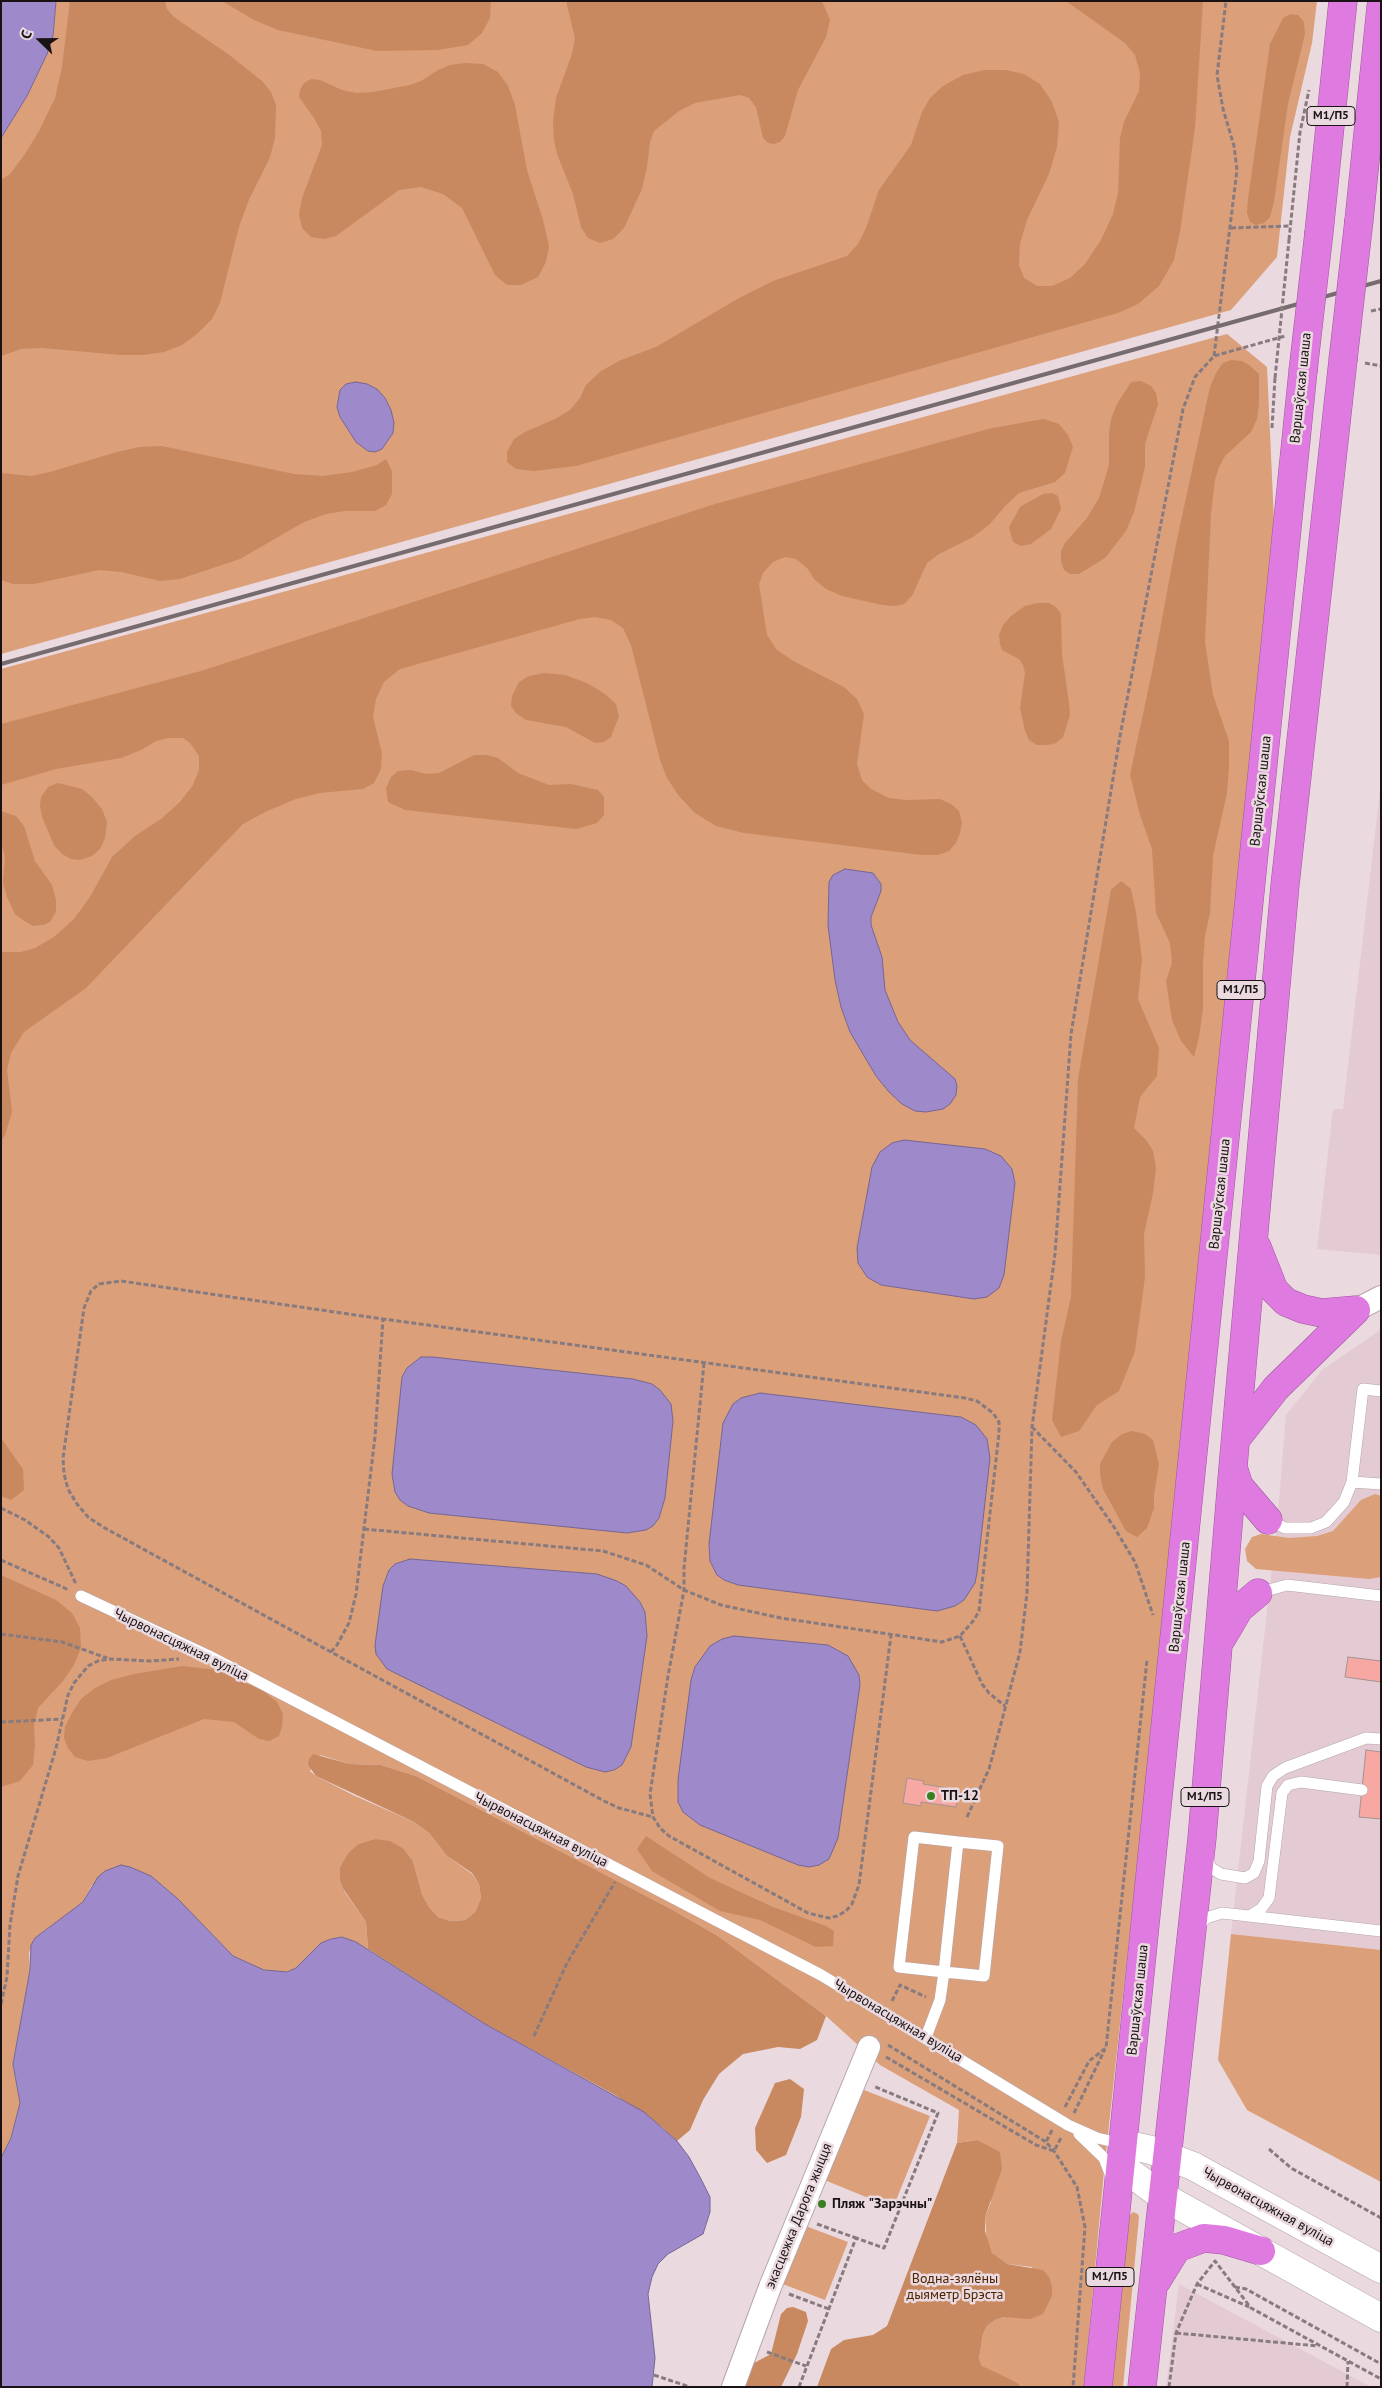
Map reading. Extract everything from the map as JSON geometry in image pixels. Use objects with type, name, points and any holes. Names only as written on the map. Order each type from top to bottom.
[{"type":"highway","name":"Варшаўская шаша","points":[[1098,2387],[1303,371],[1343,1]]},
{"type":"highway","name":"М1/П5","points":[[1142,2387],[1202,1838],[1232,1467],[1284,894],[1354,361],[1359,220],[1381,7]]},
{"type":"highway","points":[[1254,1237],[1274,1290],[1286,1302],[1303,1310],[1322,1313],[1356,1310]]},
{"type":"highway","points":[[1236,1439],[1276,1388],[1356,1310]]},
{"type":"highway","points":[[1232,1467],[1239,1486],[1268,1520]]},
{"type":"highway","points":[[1218,1646],[1239,1609],[1258,1593]]},
{"type":"highway","points":[[1153,2288],[1178,2248],[1204,2238],[1224,2240],[1261,2251]]},
{"type":"main road","name":"Чырвонасцяжная вуліца","points":[[1122,2155],[1167,2155],[1205,2172],[1381,2269]]},
{"type":"main road","name":"Чырвонасцяжная вуліца","points":[[1122,2155],[1162,2196],[1381,2318]]},
{"type":"street","points":[[1356,1310],[1381,1297]]},
{"type":"street","name":"экасцежка Дарога жыцця","points":[[733,2387],[798,2217],[872,2041]]},
{"type":"lane","points":[[1268,1520],[1285,1528],[1311,1528],[1326,1522],[1344,1502],[1352,1482],[1363,1389],[1381,1391]]},
{"type":"lane","points":[[1352,1482],[1381,1484]]},
{"type":"lane","points":[[1258,1593],[1288,1584],[1379,1594]]},
{"type":"lane","name":"Чырвонасцяжная вуліца","points":[[81,1596],[209,1656],[821,1975],[926,2037],[1063,2122],[1102,2140],[1122,2155]]},
{"type":"lane","points":[[1202,1838],[1206,1859],[1211,1868],[1221,1874],[1245,1878],[1254,1873],[1259,1861],[1267,1786],[1273,1776],[1285,1768],[1366,1738],[1381,1739]]},
{"type":"lane","points":[[1250,1916],[1261,1909],[1269,1898],[1282,1793],[1288,1785],[1301,1782],[1362,1790]]},
{"type":"lane","points":[[914,1837],[998,1846],[984,1976],[944,1972],[899,1967],[914,1837]]},
{"type":"lane","points":[[926,2037],[939,2003],[958,1842]]},
{"type":"lane","points":[[1192,1933],[1206,1918],[1222,1913],[1381,1931]]},
{"type":"lane","name":"Чырвонасцяжная вуліца","points":[[1063,2122],[1104,2158],[1118,2202]]},
{"type":"path","points":[[967,1817],[989,1769],[1020,1652],[1027,1593],[1032,1427],[1055,1254],[1071,1034],[1111,784],[1183,409],[1195,377],[1214,356],[1236,184],[1236,158],[1223,109],[1218,75],[1226,1]]},
{"type":"path","points":[[1275,378],[1300,132],[1311,82]]},
{"type":"path","points":[[1231,228],[1290,226]]},
{"type":"path","points":[[1354,361],[1381,366]]},
{"type":"path","points":[[364,1529],[603,1552],[646,1565],[684,1590],[721,1605],[740,1610],[942,1642],[960,1636],[974,1620],[982,1600],[1000,1433],[998,1422],[993,1413],[977,1401],[965,1398],[383,1319],[121,1281],[99,1284],[91,1291],[84,1308],[63,1458],[64,1474],[68,1489],[88,1517],[103,1527],[604,1801],[653,1817]]},
{"type":"path","points":[[331,1652],[344,1634],[353,1609],[375,1437],[383,1319]]},
{"type":"path","points":[[704,1363],[684,1568],[684,1590],[668,1676],[650,1794],[653,1817],[660,1828],[669,1836],[808,1914],[829,1918],[846,1911],[856,1895],[859,1885],[891,1635]]},
{"type":"path","points":[[1032,1427],[1076,1472],[1114,1527],[1135,1562],[1153,1616]]},
{"type":"path","points":[[1,1508],[25,1520],[49,1537],[66,1560],[81,1596]]},
{"type":"path","points":[[1,1560],[81,1596]]},
{"type":"path","points":[[1152,1624],[1155,1607]]},
{"type":"path","points":[[1,1634],[62,1642],[109,1659]]},
{"type":"path","points":[[960,1636],[982,1684],[989,1693],[1005,1706]]},
{"type":"path","points":[[1046,2142],[1063,2122],[1089,2061],[1106,2048],[1148,1651]]},
{"type":"path","points":[[1,2004],[7,1977],[10,1924],[18,1876],[68,1695],[80,1674],[98,1661],[109,1659],[150,1661],[209,1656]]},
{"type":"path","points":[[1,1722],[62,1720]]},
{"type":"path","points":[[534,2036],[567,1963],[622,1871]]},
{"type":"path","points":[[885,2013],[900,1985],[939,2003]]},
{"type":"path","points":[[872,2041],[1046,2142],[1054,2150],[1077,2187],[1085,2227],[1073,2387]]},
{"type":"path","points":[[798,2217],[884,2248],[938,2113],[856,2079]]},
{"type":"path","points":[[1269,2149],[1291,2168],[1381,2218]]},
{"type":"path","points":[[798,2387],[856,2238]]},
{"type":"path","points":[[1169,2387],[1176,2333],[1197,2284],[1215,2261],[1251,2308]]},
{"type":"path","points":[[1197,2284],[1251,2308],[1381,2379]]},
{"type":"path","points":[[1235,2286],[1246,2289],[1381,2364]]},
{"type":"path","points":[[770,2287],[829,2309]]},
{"type":"path","points":[[1176,2333],[1321,2346]]},
{"type":"path","points":[[748,2346],[806,2366]]},
{"type":"path","points":[[1347,2387],[1348,2361]]},
{"type":"path","points":[[654,2375],[690,2387]]},
{"type":"shaded area","points":[[1,1],[56,1],[53,36],[47,54],[27,96],[1,138]]},
{"type":"shaded area","points":[[56,1],[1317,1],[1312,43],[1290,137],[1277,257],[1231,310],[1,654],[1,138],[27,96],[47,54],[53,36]]},
{"type":"shaded area","points":[[1227,334],[1267,367],[1274,521],[1175,1516],[1104,2171],[1084,2387],[1022,2387],[1018,2383],[989,2371],[982,2366],[979,2359],[983,2334],[987,2326],[995,2320],[1004,2317],[1015,2317],[1032,2267],[1007,2264],[999,2260],[992,2253],[987,2242],[985,2217],[991,2202],[977,2140],[957,2143],[959,2110],[880,2065],[826,2016],[718,1936],[673,1910],[416,1776],[381,1765],[350,1764],[320,1755],[310,1771],[353,1795],[414,1822],[429,1833],[447,1856],[472,1874],[479,1884],[481,1898],[475,1912],[465,1920],[451,1921],[438,1917],[429,1907],[422,1894],[413,1861],[404,1849],[374,1839],[358,1844],[348,1853],[344,1891],[366,1922],[368,1949],[343,1937],[331,1939],[321,1943],[296,1968],[287,1972],[276,1972],[264,1970],[233,1956],[162,1885],[92,1885],[83,1902],[35,1938],[29,1953],[30,1970],[13,2064],[20,2103],[11,2138],[1,2158],[1,669]]},
{"type":"shaded area","points":[[356,382],[367,384],[377,389],[385,398],[391,410],[394,423],[393,433],[382,449],[375,452],[368,451],[356,442],[340,417],[337,407],[340,390],[346,384]]},
{"type":"shaded area","points":[[1381,782],[1381,1255],[1317,1249],[1333,1109],[1343,1109]]},
{"type":"shaded area","points":[[845,869],[873,873],[881,884],[881,891],[871,917],[871,925],[882,957],[885,990],[898,1022],[910,1040],[955,1079],[957,1086],[956,1095],[950,1104],[943,1109],[926,1112],[915,1111],[902,1104],[876,1076],[850,1032],[841,1007],[835,980],[828,925],[829,882],[833,875]]},
{"type":"shaded area","points":[[904,1140],[985,1149],[1001,1156],[1012,1169],[1015,1183],[1004,1275],[999,1288],[987,1297],[974,1299],[881,1285],[867,1277],[858,1263],[857,1248],[872,1167],[880,1152],[892,1143]]},
{"type":"shaded area","points":[[1381,1325],[1381,1950],[1231,1934],[1278,1513],[1286,1415],[1322,1370],[1379,1331]]},
{"type":"shaded area","points":[[421,1357],[633,1379],[652,1384],[660,1390],[671,1404],[673,1421],[665,1498],[659,1518],[653,1526],[646,1530],[627,1533],[429,1513],[408,1506],[400,1500],[395,1492],[392,1474],[402,1377],[407,1368]]},
{"type":"shaded area","points":[[760,1393],[961,1417],[976,1425],[987,1439],[990,1458],[977,1573],[975,1583],[964,1600],[955,1606],[937,1611],[738,1585],[724,1580],[717,1575],[710,1561],[709,1544],[723,1423],[733,1404],[741,1398]]},
{"type":"shaded area","points":[[1375,1494],[1381,1496],[1381,1577],[1369,1579],[1256,1569],[1247,1561],[1245,1549],[1252,1537],[1261,1534],[1289,1538],[1317,1536],[1333,1531],[1361,1500]]},
{"type":"shaded area","points":[[410,1559],[597,1574],[626,1586],[640,1602],[645,1612],[647,1636],[631,1747],[622,1765],[614,1770],[605,1772],[586,1767],[387,1669],[376,1654],[375,1645],[383,1586],[389,1570],[395,1564]]},
{"type":"shaded area","points":[[734,1636],[828,1645],[848,1656],[859,1675],[860,1685],[838,1838],[829,1859],[819,1865],[809,1867],[798,1865],[700,1825],[683,1812],[678,1802],[678,1780],[691,1680],[695,1667],[710,1646],[722,1639]]},
{"type":"shaded area","points":[[121,1865],[151,1876],[178,1899],[233,1956],[264,1970],[287,1972],[296,1968],[321,1943],[331,1939],[342,1937],[356,1942],[485,2024],[644,2112],[677,2141],[689,2157],[710,2197],[710,2212],[703,2234],[668,2254],[658,2264],[652,2277],[648,2294],[655,2358],[652,2387],[1,2387],[1,2158],[11,2138],[20,2103],[13,2064],[30,1970],[31,1945],[35,1938],[83,1902],[98,1877],[105,1871]]},
{"type":"shaded area","points":[[1231,1934],[1381,1950],[1381,2182],[1247,2110],[1218,2060]]},
{"type":"shaded area","points":[[859,2088],[930,2116],[893,2208],[822,2179]]},
{"type":"shaded area","points":[[1133,2212],[1138,2214],[1139,2217],[1123,2387],[1112,2387],[1129,2216]]},
{"type":"shaded area","points":[[803,2225],[848,2242],[825,2300],[780,2283]]},
{"type":"shaded area","points":[[1179,2284],[1371,2387],[1166,2387]]},
{"type":"green space","points":[[70,1],[165,1],[167,9],[174,17],[228,54],[262,81],[271,92],[276,105],[275,138],[270,157],[248,202],[239,227],[220,303],[212,319],[197,334],[182,345],[164,352],[143,355],[121,355],[42,348],[21,349],[1,356],[1,180],[10,174],[25,154],[55,98],[62,67]]},
{"type":"green space","points":[[222,1],[491,1],[490,18],[482,33],[468,45],[438,50],[377,51],[278,30],[254,20]]},
{"type":"green space","points":[[566,1],[822,1],[830,20],[826,37],[798,90],[785,136],[780,142],[768,143],[763,138],[756,107],[749,98],[740,95],[695,103],[679,111],[654,131],[650,142],[642,189],[624,228],[613,239],[600,243],[588,238],[581,227],[573,194],[557,154],[554,140],[553,121],[556,98],[572,54],[575,38]]},
{"type":"green space","points":[[1066,1],[1203,1],[1195,128],[1180,232],[1174,260],[1159,286],[1138,304],[1118,313],[576,466],[534,471],[516,469],[507,462],[507,452],[514,439],[570,410],[580,398],[586,385],[601,371],[621,360],[656,347],[739,298],[773,281],[847,256],[858,244],[866,228],[879,190],[911,145],[922,112],[930,98],[943,86],[963,75],[984,70],[1006,70],[1024,74],[1040,84],[1052,102],[1059,122],[1057,147],[1049,174],[1027,220],[1020,244],[1019,265],[1024,278],[1037,286],[1052,286],[1070,278],[1085,264],[1101,240],[1113,214],[1118,193],[1120,138],[1124,122],[1139,91],[1140,73],[1135,55],[1125,43]]},
{"type":"green space","points":[[1291,14],[1298,15],[1304,22],[1305,34],[1288,104],[1274,202],[1270,217],[1264,223],[1256,225],[1250,222],[1247,213],[1248,199],[1270,44],[1283,18]]},
{"type":"green space","points":[[465,63],[483,64],[498,72],[508,86],[515,105],[527,170],[549,246],[546,262],[538,277],[521,285],[507,285],[495,275],[462,208],[443,194],[421,187],[399,190],[336,236],[324,239],[311,237],[302,228],[299,214],[302,198],[322,145],[321,131],[299,97],[304,83],[311,79],[320,80],[342,90],[356,93],[373,92],[410,85],[450,65]]},
{"type":"green space","points":[[1231,360],[1242,361],[1259,374],[1259,404],[1257,419],[1251,432],[1225,456],[1219,467],[1215,480],[1211,514],[1205,642],[1213,695],[1229,741],[1229,765],[1227,793],[1213,856],[1210,913],[1205,936],[1203,963],[1203,1009],[1194,1057],[1181,1041],[1172,1020],[1166,981],[1172,963],[1170,943],[1156,913],[1152,849],[1140,815],[1130,775],[1176,544],[1210,387],[1223,363]]},
{"type":"green space","points":[[1141,381],[1151,386],[1156,393],[1158,404],[1145,444],[1145,467],[1134,512],[1126,531],[1105,558],[1079,574],[1070,574],[1064,570],[1061,561],[1061,551],[1065,543],[1087,518],[1099,498],[1109,465],[1109,434],[1111,419],[1117,404],[1131,382]]},
{"type":"green space","points":[[1044,419],[1059,424],[1068,435],[1073,447],[1065,473],[1055,482],[1019,493],[990,524],[973,537],[939,554],[927,563],[912,596],[904,604],[895,606],[882,605],[842,596],[826,589],[796,559],[785,557],[773,562],[763,573],[759,584],[767,635],[777,650],[795,662],[844,687],[857,699],[864,714],[857,764],[862,780],[871,789],[889,798],[906,800],[940,799],[951,804],[959,811],[962,823],[960,833],[956,843],[949,851],[938,855],[922,855],[744,833],[716,826],[695,813],[679,796],[667,778],[660,760],[631,645],[623,628],[611,620],[595,617],[580,619],[400,669],[384,682],[376,699],[373,717],[382,753],[381,769],[374,783],[363,789],[320,793],[296,799],[267,811],[243,824],[86,988],[24,1032],[11,1053],[7,1070],[12,1112],[5,1135],[1,1141],[1,952],[21,952],[35,948],[54,937],[74,919],[90,897],[112,857],[135,836],[161,819],[180,802],[193,785],[199,770],[199,756],[190,743],[183,738],[169,738],[156,741],[141,750],[121,758],[56,769],[1,785],[1,724],[201,671],[715,504],[992,428]]},
{"type":"green space","points":[[162,446],[294,474],[323,476],[352,472],[377,465],[386,459],[392,471],[392,494],[386,505],[375,511],[345,511],[326,514],[304,522],[240,559],[180,579],[160,581],[121,572],[99,570],[34,584],[13,584],[1,580],[1,473],[31,476],[117,452],[139,447]]},
{"type":"green space","points":[[1052,493],[1058,496],[1061,509],[1051,529],[1031,544],[1021,546],[1013,542],[1009,527],[1020,507],[1043,494]]},
{"type":"green space","points":[[1049,603],[1056,607],[1061,614],[1062,654],[1070,715],[1063,737],[1056,743],[1048,745],[1037,745],[1029,740],[1020,708],[1025,673],[1023,665],[1019,659],[1002,650],[999,635],[1003,625],[1011,616],[1025,606]]},
{"type":"green space","points":[[544,673],[565,675],[587,683],[605,694],[616,704],[619,716],[611,737],[604,742],[595,743],[566,727],[526,720],[516,713],[511,706],[512,696],[519,682],[529,676]]},
{"type":"green space","points":[[474,755],[487,755],[498,758],[518,773],[549,785],[571,784],[598,790],[604,797],[604,815],[597,823],[576,829],[405,810],[388,802],[386,788],[391,777],[398,771],[411,770],[426,774],[439,773]]},
{"type":"green space","points":[[58,783],[82,789],[102,809],[107,822],[105,838],[100,849],[92,856],[80,860],[71,859],[62,854],[54,845],[42,817],[40,806],[41,797],[48,787]]},
{"type":"green space","points":[[1,811],[16,816],[24,826],[35,861],[52,885],[56,900],[56,912],[50,922],[43,925],[33,926],[15,914],[7,897],[3,883],[5,857],[1,842]]},
{"type":"green space","points":[[1121,881],[1131,889],[1136,912],[1142,959],[1138,999],[1159,1048],[1157,1076],[1140,1097],[1134,1128],[1147,1141],[1153,1151],[1156,1168],[1153,1193],[1144,1234],[1145,1277],[1135,1351],[1119,1391],[1097,1405],[1079,1431],[1061,1437],[1052,1420],[1061,1341],[1071,1297],[1078,1079],[1111,890]]},
{"type":"green space","points":[[1132,1431],[1145,1434],[1153,1440],[1159,1464],[1154,1508],[1147,1528],[1137,1537],[1126,1531],[1103,1489],[1100,1475],[1100,1464],[1112,1442],[1122,1434]]},
{"type":"green space","points":[[1,1438],[23,1469],[24,1490],[11,1500],[1,1496]]},
{"type":"green space","points":[[1,1575],[56,1600],[72,1613],[80,1628],[81,1648],[74,1665],[63,1681],[38,1708],[34,1725],[33,1765],[20,1781],[1,1787]]},
{"type":"green space","points":[[182,1666],[218,1670],[263,1691],[277,1702],[283,1714],[279,1736],[269,1741],[259,1739],[234,1722],[204,1719],[107,1758],[88,1761],[75,1757],[68,1748],[64,1738],[65,1727],[81,1699],[95,1688],[111,1680]]},
{"type":"green space","points":[[313,1754],[350,1764],[381,1765],[416,1776],[673,1910],[718,1936],[826,2016],[817,2040],[800,2049],[778,2047],[743,2054],[719,2074],[703,2100],[690,2130],[677,2141],[662,2127],[617,2096],[485,2024],[368,1949],[366,1922],[344,1890],[340,1880],[340,1868],[348,1853],[358,1844],[374,1839],[390,1841],[404,1849],[413,1861],[422,1894],[429,1907],[438,1917],[451,1921],[465,1920],[475,1912],[481,1898],[479,1884],[472,1873],[447,1856],[429,1833],[414,1822],[316,1776],[308,1765],[309,1759]]},
{"type":"green space","points":[[646,1836],[710,1878],[773,1907],[826,1926],[834,1931],[833,1946],[816,1947],[760,1920],[720,1911],[652,1871],[637,1849]]},
{"type":"green space","points":[[790,2079],[804,2089],[801,2117],[786,2155],[767,2163],[756,2150],[755,2128],[775,2083]]},
{"type":"green space","name":"Водна-зялёны дыяметр Брэста","points":[[977,2140],[1000,2152],[1002,2169],[985,2217],[985,2231],[992,2253],[1007,2264],[1043,2270],[1049,2277],[1052,2286],[1052,2296],[1043,2314],[1030,2319],[1004,2317],[995,2320],[987,2326],[983,2334],[979,2359],[982,2366],[1018,2383],[1022,2387],[817,2387],[831,2349],[844,2340],[873,2335],[887,2326],[957,2143]]},
{"type":"green space","points":[[793,2307],[806,2312],[808,2321],[797,2354],[781,2387],[742,2387],[754,2363],[771,2354],[781,2314],[787,2308]]},
{"type":"building","points":[[1348,1657],[1381,1661],[1381,1682],[1345,1677]]},
{"type":"building","points":[[1366,1750],[1381,1752],[1381,1819],[1359,1817]]},
{"type":"building","name":"ТП-12","points":[[907,1778],[924,1781],[923,1784],[959,1790],[956,1807],[921,1802],[921,1806],[903,1803]]},
{"type":"railway","points":[[1,664],[1381,281]]},
{"type":"place","name":"ТП-12","points":[[931,1796]]},
{"type":"place","name":"Пляж \"Зарэчны\"","points":[[822,2204]]}]
